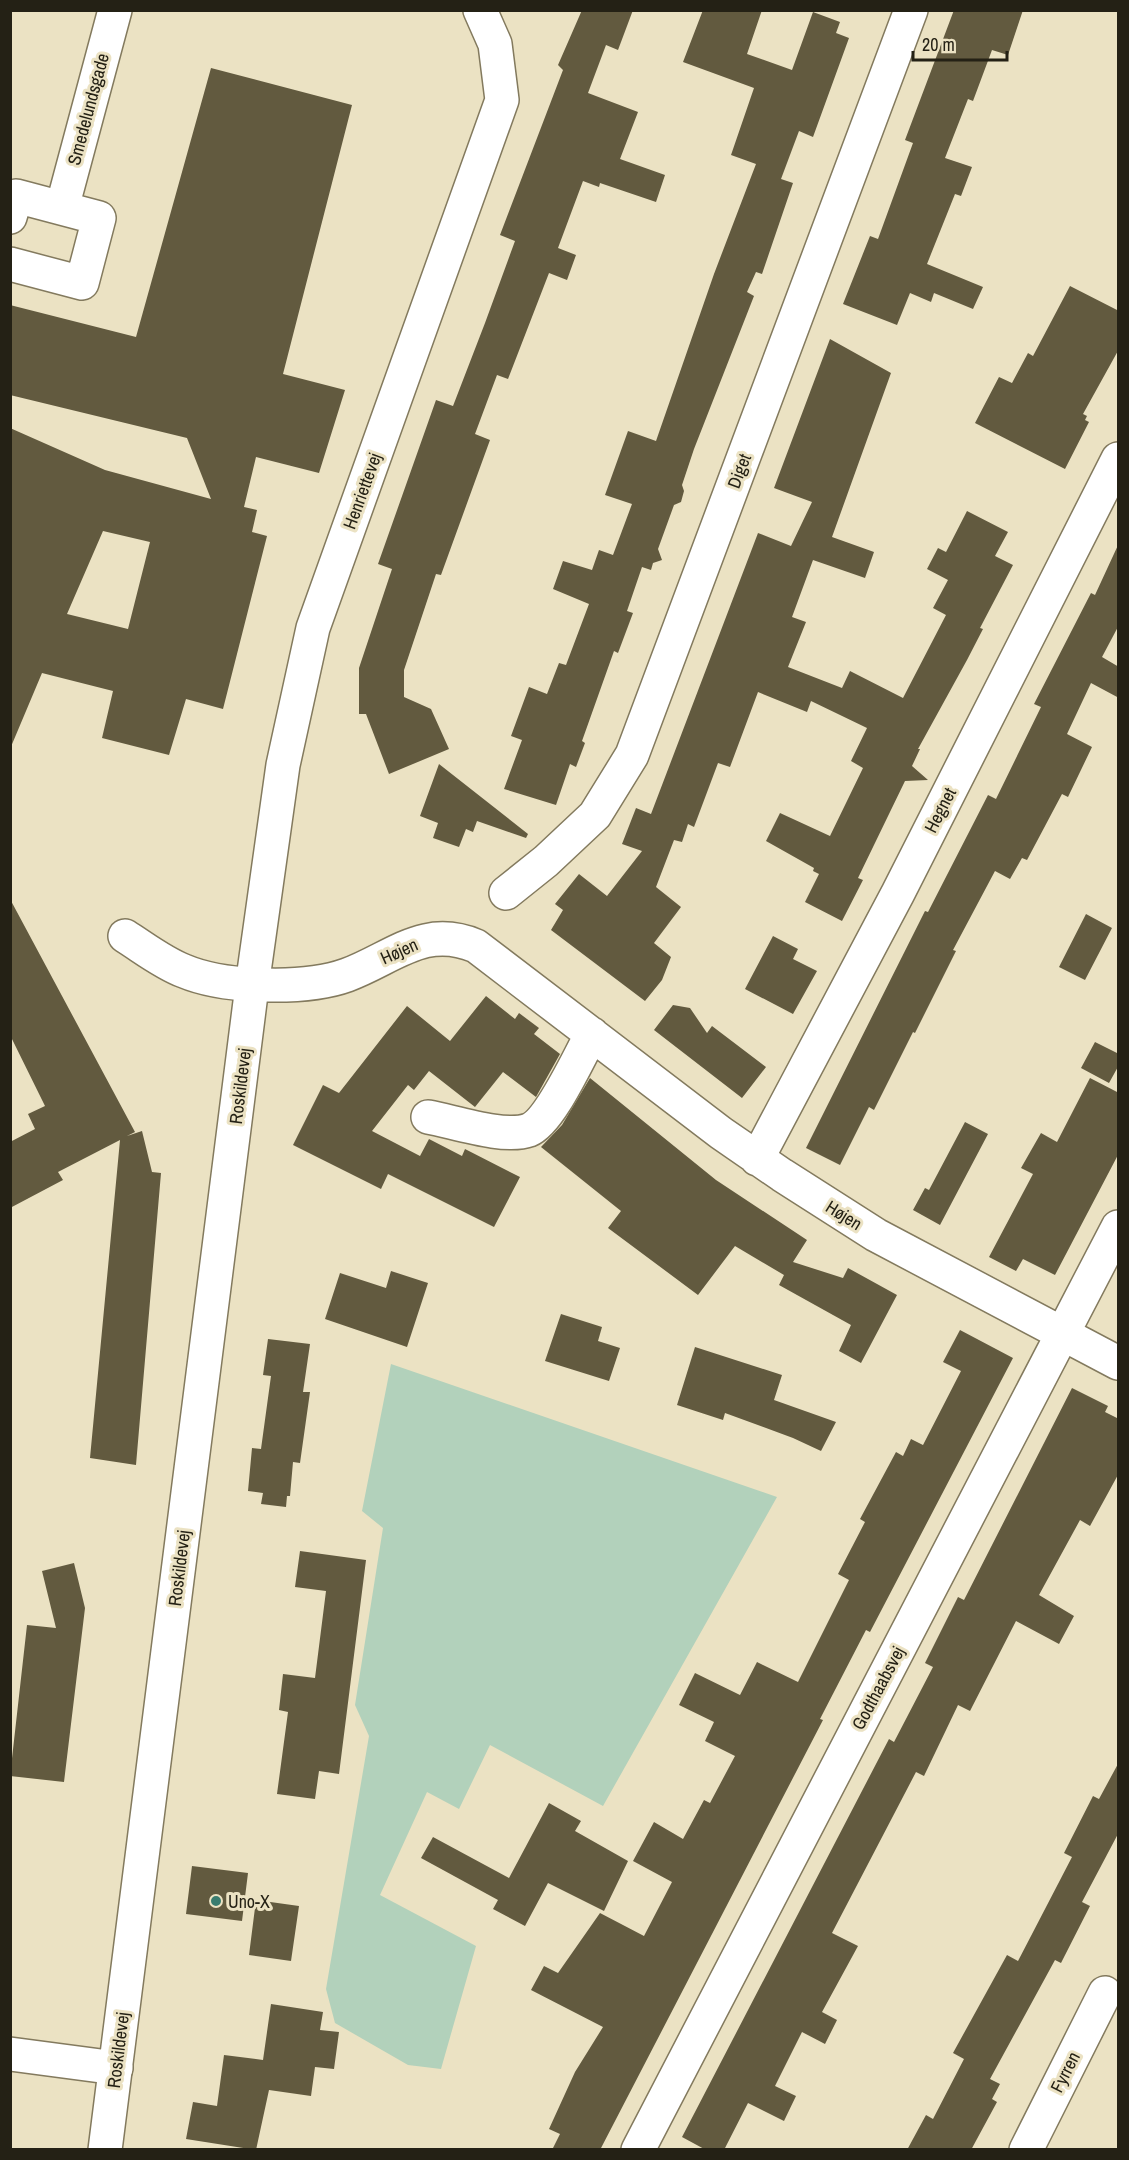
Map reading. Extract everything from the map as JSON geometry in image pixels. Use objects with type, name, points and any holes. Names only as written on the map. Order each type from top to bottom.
[{"type":"street","name":"Smedelundsgade","points":[[62,208],[115,10]]},
{"type":"street","name":"Henriettevej","points":[[252,986],[284,765],[307,647],[502,100],[495,44],[480,10]]},
{"type":"street","name":"Diget","points":[[506,893],[546,861],[595,815],[632,755],[911,10]]},
{"type":"street","points":[[10,218],[16,196],[99,218],[82,283],[10,264]]},
{"type":"street","name":"Hegnet","points":[[757,1159],[898,893],[1119,459]]},
{"type":"street","name":"Højen","points":[[125,936],[185,972],[252,986],[317,983],[347,975],[421,940],[449,938],[467,942],[484,950],[757,1159],[876,1235],[1119,1363]]},
{"type":"street","name":"Roskildevej","points":[[105,2150],[252,986]]},
{"type":"street","points":[[428,1117],[505,1132],[529,1129],[544,1117],[592,1034]]},
{"type":"street","name":"Godthaabsvej","points":[[638,2150],[1119,1227]]},
{"type":"street","name":"Fyrren","points":[[1026,2150],[1105,1994]]},
{"type":"street","points":[[10,2054],[116,2068]]},
{"type":"green space","points":[[391,1364],[777,1497],[603,1806],[490,1745],[459,1809],[427,1792],[380,1895],[476,1946],[441,2069],[408,2065],[335,2023],[326,1989],[369,1736],[355,1705],[383,1528],[362,1511]]},
{"type":"building","points":[[582,10],[633,10],[618,50],[606,45],[588,93],[638,112],[620,159],[665,175],[656,202],[600,183],[599,187],[583,181],[558,248],[576,255],[567,280],[549,273],[508,379],[497,375],[475,434],[490,440],[441,575],[436,574],[404,670],[404,697],[431,709],[449,749],[389,774],[366,714],[359,714],[359,668],[392,569],[378,564],[436,400],[453,406],[485,323],[515,241],[500,235],[563,70],[558,65]]},
{"type":"building","points":[[703,10],[762,10],[747,54],[792,70],[813,12],[840,22],[836,33],[849,38],[813,137],[799,131],[781,179],[793,183],[762,274],[756,272],[747,292],[754,296],[694,449],[682,485],[684,491],[681,502],[674,505],[658,549],[662,560],[653,563],[651,570],[642,567],[627,611],[633,613],[618,653],[614,651],[582,741],[585,743],[576,767],[570,764],[556,805],[504,789],[522,740],[511,736],[529,687],[547,694],[559,663],[566,665],[589,604],[553,589],[563,561],[592,570],[599,550],[613,555],[632,504],[605,495],[628,431],[656,441],[714,274],[756,164],[731,155],[754,88],[683,62]]},
{"type":"building","points":[[954,10],[1023,10],[1008,55],[992,50],[973,101],[968,99],[945,158],[972,167],[961,196],[955,194],[927,264],[983,287],[973,309],[934,293],[931,302],[910,293],[897,325],[843,304],[870,236],[878,239],[913,143],[905,140]]},
{"type":"building","points":[[211,68],[352,105],[283,374],[345,390],[319,473],[256,457],[244,507],[257,510],[252,532],[267,536],[223,709],[186,699],[169,755],[102,738],[113,691],[42,673],[10,749],[10,428],[105,470],[211,499],[187,438],[10,395],[10,305],[136,337]],"holes":[[[103,531],[150,542],[128,629],[67,614]]]},
{"type":"building","points":[[1070,286],[1119,311],[1119,349],[1083,414],[1087,416],[1085,420],[1089,422],[1065,469],[975,423],[999,377],[1012,383],[1028,353],[1033,356]]},
{"type":"building","points":[[830,339],[891,373],[832,537],[874,552],[865,578],[813,560],[792,617],[806,622],[788,667],[842,688],[850,671],[903,698],[946,615],[933,608],[948,580],[927,569],[938,548],[946,552],[967,511],[1008,532],[995,556],[1013,565],[980,628],[983,629],[967,660],[918,749],[920,749],[912,766],[928,780],[905,781],[858,878],[863,880],[842,921],[805,902],[819,874],[813,871],[814,868],[766,841],[780,813],[830,836],[863,768],[851,761],[867,728],[811,701],[807,712],[758,692],[730,767],[718,763],[694,827],[688,824],[682,842],[674,840],[656,887],[681,907],[654,943],[671,957],[662,980],[645,1001],[551,930],[563,910],[555,904],[579,874],[607,896],[642,851],[622,844],[636,808],[651,814],[758,533],[791,546],[812,502],[774,488]]},
{"type":"building","points":[[1119,543],[1119,625],[1102,657],[1119,667],[1119,698],[1091,683],[1067,734],[1092,747],[1068,797],[1062,794],[1027,860],[1022,858],[1010,879],[995,871],[953,950],[956,951],[915,1033],[913,1032],[874,1110],[869,1107],[840,1165],[806,1148],[925,911],[928,912],[988,795],[996,799],[1041,707],[1034,704],[1091,593],[1095,595]]},
{"type":"building","points":[[439,764],[528,834],[526,838],[477,821],[473,832],[466,829],[459,847],[433,838],[438,823],[420,816]]},
{"type":"building","points":[[10,899],[135,1132],[127,1136],[142,1131],[152,1172],[161,1173],[136,1465],[90,1458],[120,1140],[58,1172],[63,1180],[10,1208],[10,1142],[35,1129],[28,1114],[45,1106],[10,1035]]},
{"type":"building","points":[[1086,914],[1112,928],[1085,980],[1059,967]]},
{"type":"building","points":[[773,936],[798,949],[793,959],[817,971],[793,1014],[745,989]]},
{"type":"building","points":[[486,996],[515,1019],[519,1013],[539,1028],[534,1034],[560,1054],[536,1097],[503,1072],[475,1107],[429,1071],[414,1090],[408,1085],[372,1131],[420,1156],[429,1139],[462,1156],[465,1149],[520,1177],[494,1227],[388,1174],[381,1189],[293,1145],[323,1085],[339,1093],[407,1006],[450,1041]]},
{"type":"building","points":[[673,1005],[690,1008],[707,1033],[712,1026],[766,1067],[742,1098],[654,1030]]},
{"type":"building","points":[[1095,1042],[1119,1054],[1119,1065],[1109,1083],[1081,1068]]},
{"type":"building","points":[[590,1078],[716,1180],[807,1240],[793,1262],[843,1278],[848,1268],[897,1295],[861,1363],[839,1351],[851,1325],[779,1285],[784,1275],[735,1246],[698,1295],[608,1228],[621,1211],[541,1147],[562,1125]]},
{"type":"building","points":[[1090,1078],[1119,1093],[1119,1153],[1055,1275],[1023,1259],[1016,1271],[989,1257],[1033,1174],[1021,1168],[1041,1133],[1057,1142]]},
{"type":"building","points":[[965,1122],[988,1134],[940,1225],[913,1210],[925,1188],[929,1190]]},
{"type":"building","points":[[391,1271],[428,1283],[407,1347],[325,1319],[340,1273],[386,1288]]},
{"type":"building","points":[[561,1314],[602,1327],[598,1341],[620,1348],[609,1381],[545,1361]]},
{"type":"building","points":[[960,1330],[1013,1358],[870,1632],[866,1630],[820,1719],[823,1720],[600,2150],[552,2150],[560,2134],[549,2129],[575,2072],[603,2027],[531,1990],[544,1966],[558,1973],[600,1913],[644,1936],[672,1882],[633,1861],[654,1822],[683,1839],[704,1800],[710,1803],[735,1756],[705,1741],[714,1722],[679,1705],[695,1673],[740,1695],[757,1662],[798,1682],[849,1580],[838,1574],[865,1522],[860,1519],[896,1452],[903,1456],[911,1439],[923,1445],[961,1371],[943,1362]]},
{"type":"building","points":[[268,1339],[310,1344],[303,1392],[310,1392],[300,1463],[293,1462],[290,1496],[287,1496],[286,1507],[261,1504],[263,1493],[248,1491],[252,1448],[261,1449],[271,1376],[263,1375]]},
{"type":"building","points":[[695,1347],[782,1375],[774,1400],[836,1422],[821,1451],[725,1413],[723,1420],[677,1405]]},
{"type":"building","points":[[1072,1388],[1108,1406],[1105,1412],[1119,1419],[1119,1473],[1090,1526],[1080,1520],[1039,1595],[1074,1616],[1059,1644],[1016,1621],[970,1711],[958,1705],[924,1776],[916,1772],[832,1933],[858,1946],[822,2012],[837,2020],[825,2044],[802,2032],[775,2086],[796,2096],[784,2121],[748,2103],[724,2150],[706,2150],[682,2137],[889,1739],[894,1742],[933,1667],[925,1663],[958,1597],[964,1600]]},
{"type":"building","points":[[300,1551],[366,1560],[339,1774],[319,1771],[315,1799],[277,1794],[288,1712],[279,1710],[283,1674],[315,1678],[326,1591],[295,1587]]},
{"type":"building","points":[[74,1563],[85,1608],[64,1782],[10,1776],[27,1625],[56,1628],[42,1571]]},
{"type":"building","points":[[1119,1762],[1119,1832],[1082,1902],[1090,1906],[1061,1963],[1055,1960],[990,2079],[1000,2084],[992,2099],[997,2102],[971,2150],[907,2150],[926,2115],[933,2119],[964,2059],[953,2053],[1007,1955],[1018,1961],[1072,1857],[1064,1853],[1093,1796],[1099,1799]]},
{"type":"building","points":[[549,1803],[581,1821],[575,1831],[628,1861],[604,1911],[548,1883],[525,1926],[493,1909],[498,1900],[421,1858],[433,1837],[509,1878]]},
{"type":"building","points":[[192,1866],[248,1873],[242,1921],[186,1914]]},
{"type":"building","points":[[256,1900],[299,1906],[291,1961],[249,1955]]},
{"type":"building","points":[[271,2004],[323,2012],[320,2030],[339,2032],[334,2069],[315,2067],[311,2096],[269,2090],[256,2150],[186,2139],[193,2102],[217,2106],[224,2055],[263,2060]]},
{"type":"place","name":"Uno-X","points":[[216,1901]]}]
